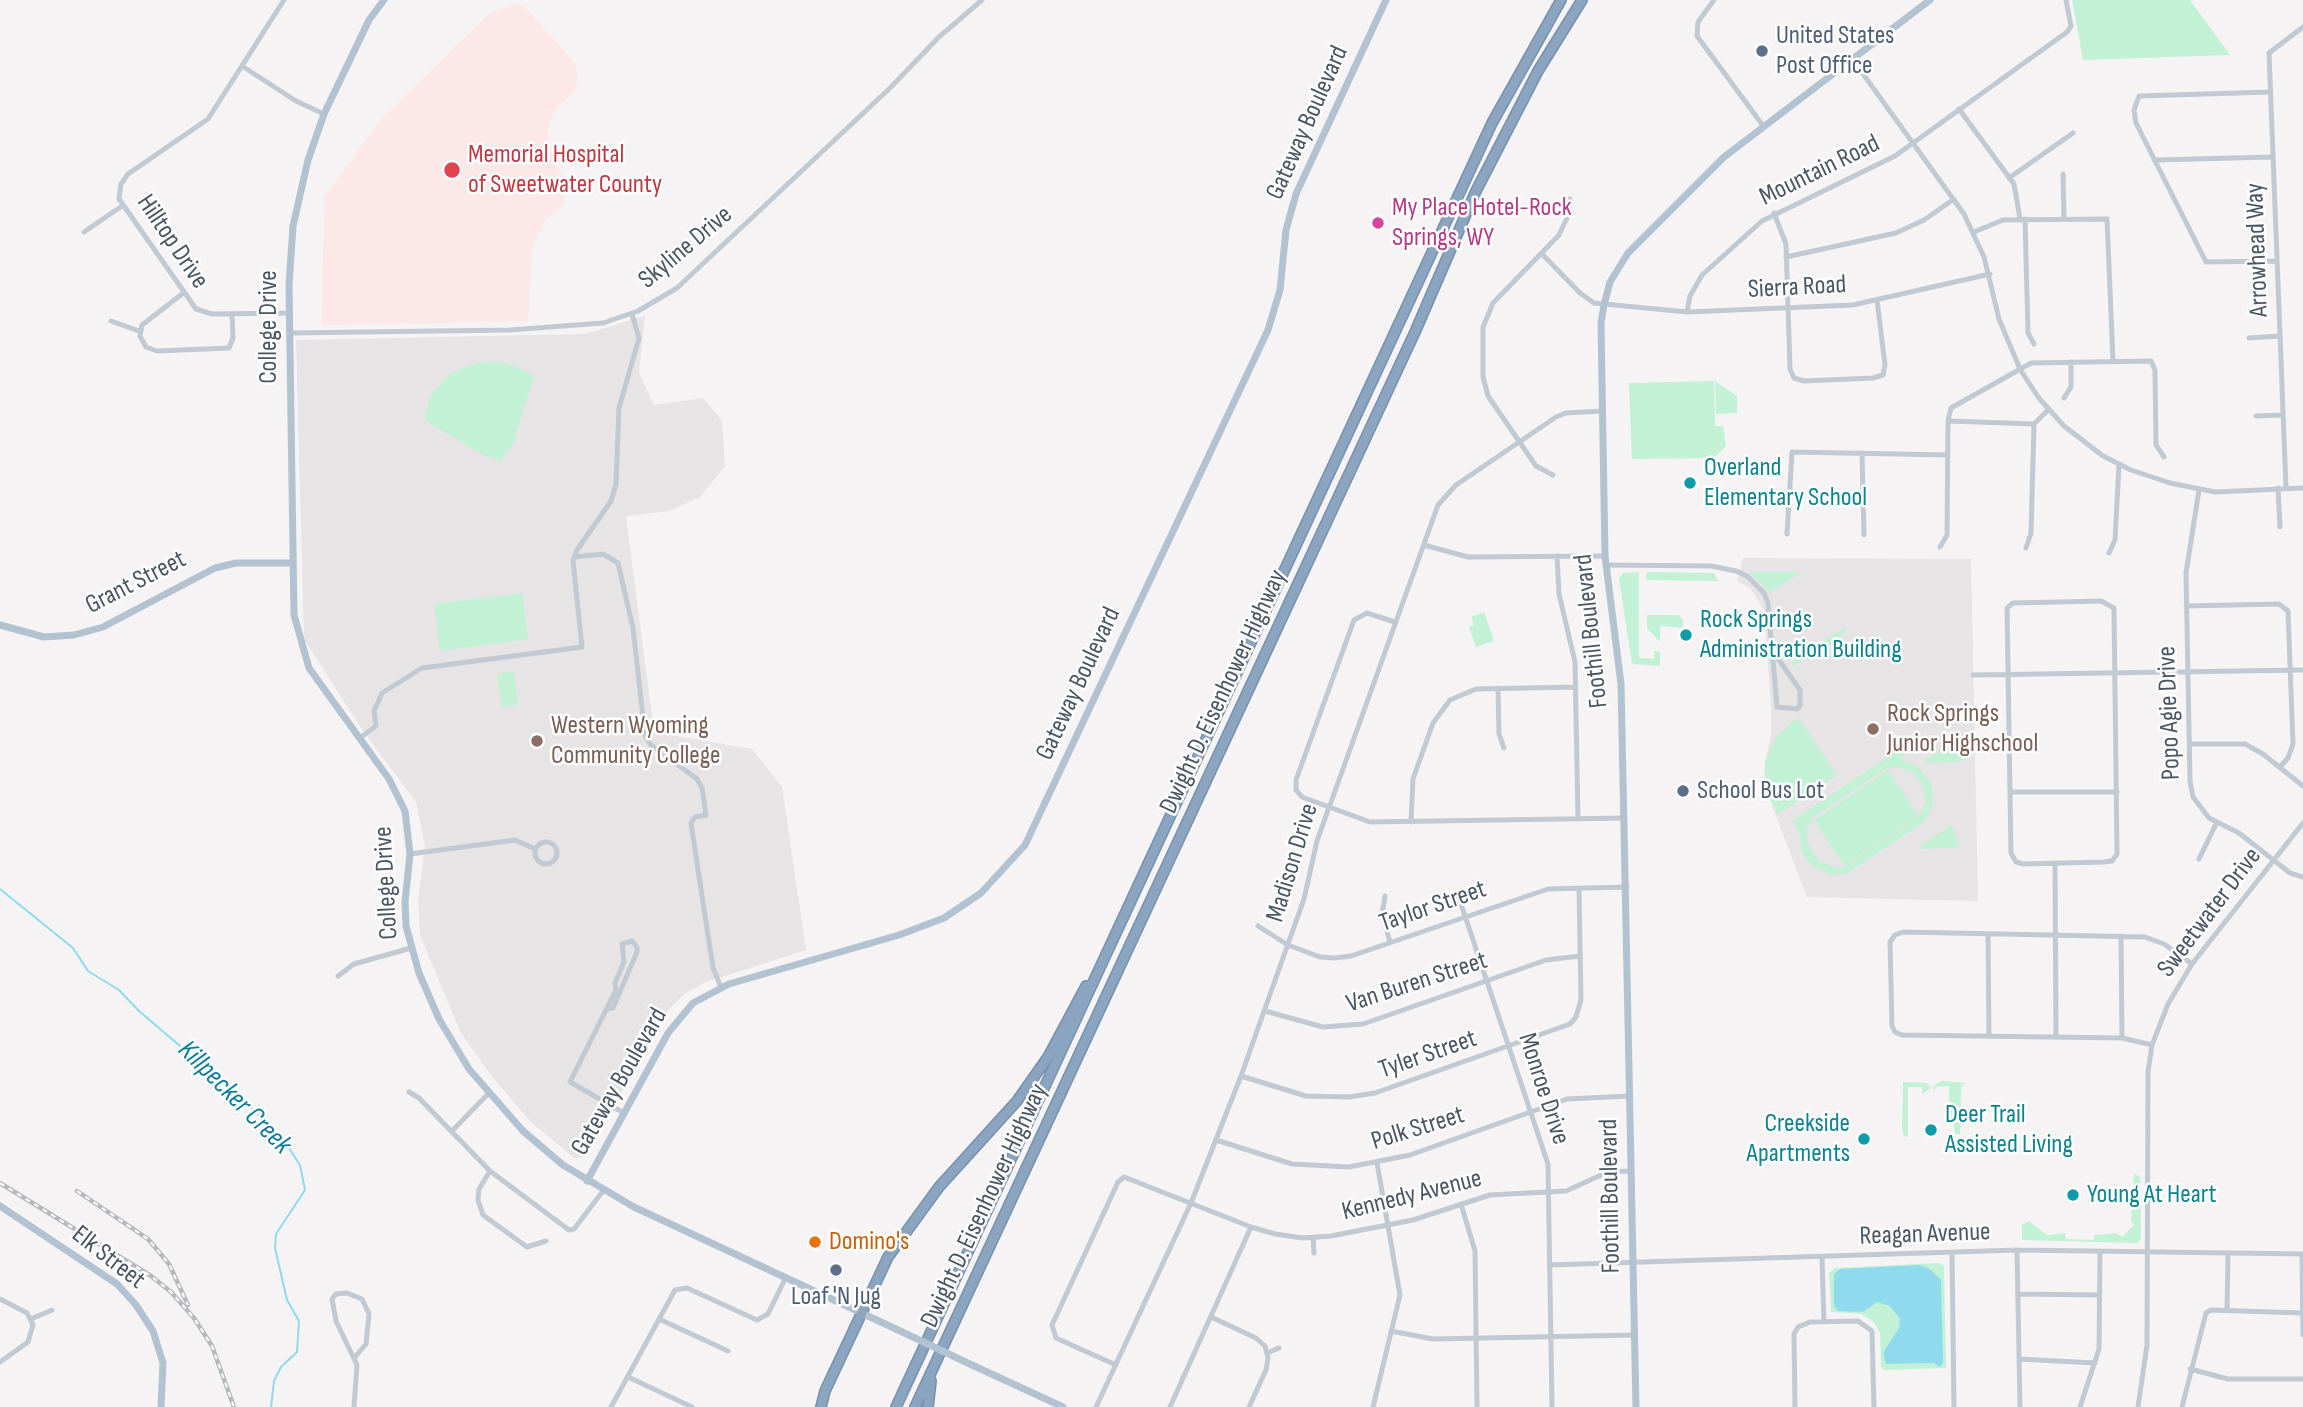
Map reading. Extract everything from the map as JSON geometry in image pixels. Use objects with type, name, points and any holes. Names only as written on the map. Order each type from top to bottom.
[{"type":"highway","name":"Dwight D. Eisenhower Highway","points":[[896,1407],[1492,123],[1561,0]]},
{"type":"highway","name":"Dwight D. Eisenhower Highway","points":[[915,1407],[1415,332],[1476,191],[1538,71],[1583,0]]},
{"type":"highway","points":[[821,1407],[888,1257],[939,1187],[1017,1101],[1048,1057],[1132,901]]},
{"type":"highway","points":[[928,1407],[932,1371]]},
{"type":"main road","name":"College Drive","points":[[384,0],[369,20],[324,114],[308,160],[293,226],[289,333],[294,615],[302,652],[318,683],[360,738],[399,797],[409,831],[410,854],[405,902],[411,948],[439,1019],[457,1051],[488,1094],[542,1148],[603,1191],[1063,1407]]},
{"type":"main road","name":"Gateway Boulevard","points":[[587,1181],[681,1014],[708,993],[899,935],[943,918],[990,886],[1025,845],[1268,330],[1280,290],[1286,230],[1296,194],[1386,0]]},
{"type":"main road","name":"Foothill Boulevard","points":[[1636,1407],[1625,818],[1618,650],[1605,565],[1602,411],[1604,305],[1610,282],[1628,253],[1724,158],[1930,0]]},
{"type":"main road","name":"Grant Street","points":[[0,625],[44,638],[74,635],[103,627],[215,568],[236,563],[293,562]]},
{"type":"main road","name":"Elk Street","points":[[0,1206],[117,1284],[136,1305],[153,1331],[163,1363],[161,1407]]},
{"type":"street","name":"Hilltop Drive","points":[[284,0],[208,119],[128,174],[119,192],[122,206],[182,294],[196,309],[232,314],[290,313]]},
{"type":"street","name":"Skyline Drive","points":[[289,333],[510,330],[585,325],[632,314],[677,288],[890,88],[939,37],[982,0]]},
{"type":"street","points":[[1714,0],[1698,22],[1697,36],[1764,127]]},
{"type":"street","name":"Mountain Road","points":[[1687,312],[1690,296],[1702,275],[1749,230],[1774,213],[1883,164],[2069,29],[2066,0]]},
{"type":"street","name":"Arrowhead Way","points":[[2286,488],[2269,54],[2303,27]]},
{"type":"street","points":[[1853,60],[1914,142],[1974,232],[1990,274],[2000,318],[2020,369],[2048,410],[2086,445],[2149,477],[2199,490],[2303,488]]},
{"type":"street","points":[[242,66],[296,101],[324,114]]},
{"type":"street","points":[[2271,92],[2139,96],[2135,102],[2136,123],[2206,262],[2277,261]]},
{"type":"street","points":[[1959,109],[2015,188],[2023,219],[2028,333],[2034,344]]},
{"type":"street","points":[[2009,178],[2073,133]]},
{"type":"street","points":[[2154,160],[2273,157]]},
{"type":"street","points":[[2063,174],[2064,218]]},
{"type":"street","points":[[1553,475],[1536,466],[1485,386],[1483,327],[1493,303],[1542,254],[1564,226],[1570,199]]},
{"type":"street","points":[[1786,257],[1896,233],[1924,220],[1954,199]]},
{"type":"street","points":[[84,232],[122,206]]},
{"type":"street","points":[[1774,213],[1784,236],[1790,369],[1794,378],[1804,381],[1873,378],[1882,375],[1885,370],[1877,300]]},
{"type":"street","points":[[1974,232],[1994,222],[2023,219],[2108,219],[2113,361]]},
{"type":"street","points":[[1542,254],[1580,293],[1604,305]]},
{"type":"street","name":"Sierra Road","points":[[1604,305],[1687,312],[1836,307],[1990,274]]},
{"type":"street","points":[[182,294],[146,320],[139,331],[141,342],[151,350],[223,349],[232,344],[232,314]]},
{"type":"street","points":[[360,738],[376,726],[374,711],[382,693],[422,668],[582,647],[574,557],[605,512],[616,484],[619,408],[639,338],[632,314]]},
{"type":"street","points":[[111,321],[139,331]]},
{"type":"street","points":[[2249,338],[2280,336]]},
{"type":"street","points":[[2063,398],[2071,387],[2071,362]]},
{"type":"street","points":[[1940,547],[1947,535],[1948,421],[1955,405],[2020,369],[2036,363],[2153,363],[2157,445],[2164,457]]},
{"type":"street","points":[[2026,548],[2031,533],[2034,424],[2048,410]]},
{"type":"street","name":"Madison Drive","points":[[1096,1407],[1191,1203],[1241,1076],[1288,945],[1328,809],[1438,505],[1449,491],[1566,413],[1602,411]]},
{"type":"street","points":[[2256,416],[2283,415]]},
{"type":"street","points":[[1948,421],[2034,424]]},
{"type":"street","points":[[1787,534],[1792,452],[1948,455]]},
{"type":"street","points":[[1862,453],[1864,535]]},
{"type":"street","points":[[2109,554],[2115,540],[2119,464]]},
{"type":"street","points":[[2278,488],[2280,527]]},
{"type":"street","name":"Popo Agie Drive","points":[[2199,490],[2187,555],[2186,606],[2193,797],[2203,812],[2239,833],[2290,873],[2303,877]]},
{"type":"street","points":[[1424,545],[1458,556],[1605,556]]},
{"type":"street","points":[[574,557],[603,554],[618,563],[628,600],[640,675],[642,727],[651,745],[700,783],[706,816],[695,817],[691,822],[713,968],[722,987]]},
{"type":"street","points":[[1557,556],[1559,594],[1574,650],[1578,819]]},
{"type":"street","points":[[1605,565],[1711,566],[1736,571],[1756,585],[1768,603],[1772,650],[1777,707],[1797,709],[1800,706],[1801,690],[1772,650]]},
{"type":"street","points":[[2101,601],[2111,605],[2116,672],[2117,854],[2112,861],[2104,862],[2016,862],[2011,853],[2007,608],[2013,603],[2101,601]]},
{"type":"street","points":[[2186,606],[2279,604],[2288,611],[2293,744],[2288,758],[2280,767]]},
{"type":"street","points":[[1395,622],[1367,613],[1353,620],[1295,785],[1302,797],[1328,809],[1370,822],[1625,818]]},
{"type":"street","points":[[1973,675],[2303,670]]},
{"type":"street","points":[[1411,822],[1411,786],[1438,713],[1466,690],[1576,687]]},
{"type":"street","points":[[1498,688],[1499,734],[1504,748]]},
{"type":"street","points":[[2189,744],[2245,744],[2303,786]]},
{"type":"street","points":[[2011,792],[2117,792]]},
{"type":"street","points":[[2199,859],[2217,822]]},
{"type":"street","name":"Sweetwater Drive","points":[[2138,1407],[2147,1345],[2148,1072],[2152,1045],[2168,1004],[2192,964],[2303,823]]},
{"type":"street","points":[[410,854],[515,840],[535,849]]},
{"type":"street","points":[[540,843],[551,843],[556,848],[556,856],[549,864],[542,863],[535,856],[535,849],[540,843]]},
{"type":"street","points":[[2055,863],[2056,1037]]},
{"type":"street","name":"Taylor Street","points":[[1258,926],[1288,945],[1320,957],[1335,958],[1548,889],[1627,887]]},
{"type":"street","name":"Tyler Street","points":[[1241,1076],[1295,1094],[1349,1097],[1375,1093],[1561,1029],[1576,1017],[1581,1000],[1579,888]]},
{"type":"street","name":"Monroe Drive","points":[[1458,895],[1548,1164],[1552,1407]]},
{"type":"street","points":[[1385,896],[1382,915],[1390,942]]},
{"type":"street","points":[[2152,1045],[2122,1038],[1902,1035],[1895,1032],[1892,1026],[1891,942],[1895,935],[1903,932],[2121,936],[2155,940],[2192,964]]},
{"type":"street","points":[[1988,934],[1989,1036]]},
{"type":"street","points":[[2121,936],[2122,1038]]},
{"type":"street","points":[[607,1009],[613,1008],[637,952],[638,947],[632,941],[624,942],[621,947],[624,962],[607,1009],[570,1082],[624,1113]]},
{"type":"street","points":[[338,976],[354,964],[411,948]]},
{"type":"street","name":"Van Buren Street","points":[[1265,1011],[1303,1024],[1352,1026],[1546,960],[1580,956]]},
{"type":"street","points":[[409,1092],[419,1098],[490,1171],[569,1230],[574,1229],[603,1191]]},
{"type":"street","points":[[452,1131],[488,1094]]},
{"type":"street","name":"Polk Street","points":[[1216,1140],[1292,1164],[1321,1167],[1377,1163],[1584,1096],[1630,1096]]},
{"type":"street","points":[[1373,1407],[1400,1295],[1377,1163]]},
{"type":"street","points":[[490,1171],[479,1189],[478,1200],[483,1216],[527,1247],[546,1241]]},
{"type":"street","name":"Kennedy Avenue","points":[[1116,1365],[1056,1338],[1052,1325],[1118,1182],[1124,1177],[1251,1227],[1275,1234],[1313,1237],[1388,1225],[1506,1192],[1549,1192],[1577,1188],[1608,1172],[1631,1171]]},
{"type":"street","points":[[1461,1205],[1475,1251],[1478,1407]]},
{"type":"street","points":[[1170,1407],[1251,1227]]},
{"type":"street","points":[[1313,1237],[1314,1253]]},
{"type":"street","points":[[2017,1251],[2020,1407]]},
{"type":"street","name":"Reagan Avenue","points":[[1549,1265],[2017,1251],[2302,1254]]},
{"type":"street","points":[[2080,1407],[2099,1349],[2100,1251]]},
{"type":"street","points":[[2227,1311],[2228,1253]]},
{"type":"street","points":[[1952,1254],[1954,1407]]},
{"type":"street","points":[[2302,1254],[2303,1335]]},
{"type":"street","points":[[1822,1258],[1824,1322]]},
{"type":"street","points":[[611,1407],[675,1290],[680,1287],[757,1320],[768,1314],[786,1278]]},
{"type":"street","points":[[354,1407],[355,1357],[344,1342],[335,1321],[332,1299],[336,1294],[347,1293],[362,1299],[369,1314],[366,1344],[355,1357]]},
{"type":"street","points":[[2018,1294],[2099,1295]]},
{"type":"street","points":[[0,1299],[20,1308],[31,1318],[32,1335],[28,1342],[0,1362]]},
{"type":"street","points":[[31,1318],[51,1310]]},
{"type":"street","points":[[2182,1407],[2206,1313],[2302,1312]]},
{"type":"street","points":[[1211,1317],[1256,1338],[1267,1353],[1266,1370],[1249,1407]]},
{"type":"street","points":[[659,1320],[728,1351]]},
{"type":"street","points":[[1795,1407],[1794,1339],[1801,1324],[1824,1322],[1864,1323],[1873,1337],[1874,1407]]},
{"type":"street","points":[[1391,1331],[1433,1339],[1635,1335]]},
{"type":"street","points":[[1267,1353],[1279,1348]]},
{"type":"street","points":[[2019,1360],[2095,1363]]},
{"type":"street","points":[[2190,1369],[2228,1379],[2303,1379]]},
{"type":"street","points":[[628,1377],[692,1407]]},
{"type":"shaded area","name":"Memorial Hospital of Sweetwater County","points":[[512,4],[524,6],[576,64],[577,80],[575,91],[558,107],[551,119],[548,133],[552,155],[566,185],[563,206],[546,219],[532,247],[528,321],[322,325],[324,198],[381,119],[489,14]]},
{"type":"shaded area","name":"Western Wyoming Community College","points":[[645,316],[639,373],[654,405],[703,398],[722,421],[725,466],[700,497],[669,511],[626,516],[654,732],[752,749],[782,787],[806,950],[706,982],[684,994],[669,1009],[585,1157],[574,1158],[530,1121],[493,1078],[461,1033],[420,935],[418,901],[425,846],[416,802],[363,731],[304,639],[296,340],[585,334]]},
{"type":"shaded area","name":"Rock Springs Junior Highschool","points":[[1743,558],[1971,559],[1978,901],[1807,897],[1766,790],[1764,769],[1771,734],[1771,706],[1764,610],[1750,588],[1737,581]]},
{"type":"green space","points":[[2072,0],[2190,0],[2230,55],[2083,60]]},
{"type":"green space","points":[[498,362],[516,366],[534,376],[512,446],[501,461],[487,457],[426,421],[425,416],[431,395],[451,373],[476,363]]},
{"type":"green space","points":[[1714,381],[1715,426],[1723,426],[1726,446],[1714,458],[1632,459],[1629,383]]},
{"type":"green space","points":[[1715,381],[1737,396],[1737,413],[1716,414]]},
{"type":"green space","points":[[1639,572],[1639,658],[1654,659],[1654,651],[1660,652],[1660,666],[1632,664],[1619,579],[1623,573]]},
{"type":"green space","points":[[1749,572],[1801,572],[1770,592]]},
{"type":"green space","points":[[1646,573],[1714,573],[1718,581],[1646,580]]},
{"type":"green space","points":[[522,593],[528,639],[440,651],[434,604]]},
{"type":"green space","points":[[1484,612],[1494,641],[1476,647],[1469,627],[1474,625],[1471,617]]},
{"type":"green space","points":[[1647,615],[1679,615],[1683,620],[1683,628],[1660,626],[1660,642],[1647,628]]},
{"type":"green space","points":[[1845,627],[1847,630],[1836,641],[1793,666],[1791,662]]},
{"type":"green space","points":[[514,671],[518,705],[502,707],[497,674]]},
{"type":"green space","points":[[1798,717],[1837,775],[1778,814],[1766,790],[1765,761],[1776,737]]},
{"type":"green space","points":[[1958,739],[1966,761],[1926,763],[1925,760]]},
{"type":"green space","points":[[1912,741],[1916,747],[1899,759],[1917,766],[1931,783],[1933,805],[1924,822],[1846,874],[1832,875],[1813,867],[1802,852],[1799,831],[1792,821]],"holes":[[[1899,767],[1910,771],[1922,783],[1926,800],[1920,815],[1845,866],[1835,868],[1819,861],[1807,842],[1807,829],[1813,817],[1885,769]]]},
{"type":"green space","points":[[1888,770],[1918,815],[1844,865],[1814,820]]},
{"type":"green space","points":[[1952,825],[1960,847],[1920,849],[1919,846]]},
{"type":"green space","points":[[1942,1081],[1966,1083],[1961,1087],[1960,1134],[1955,1134],[1954,1125],[1950,1125],[1949,1086],[1935,1087],[1934,1093],[1933,1086]]},
{"type":"green space","points":[[1903,1082],[1927,1083],[1931,1088],[1922,1094],[1922,1087],[1908,1087],[1908,1137],[1904,1136],[1902,1128]]},
{"type":"green space","points":[[2134,1173],[2140,1177],[2141,1238],[2138,1243],[2022,1240],[2022,1225],[2029,1221],[2047,1235],[2065,1233],[2066,1239],[2094,1240],[2094,1235],[2117,1233],[2122,1237],[2134,1225],[2131,1221]]},
{"type":"green space","points":[[1939,1263],[1944,1266],[1946,1368],[1884,1370],[1881,1367],[1880,1334],[1874,1322],[1861,1314],[1831,1312],[1829,1273],[1835,1268]]},
{"type":"water","points":[[1920,1265],[1931,1270],[1941,1280],[1943,1363],[1939,1367],[1934,1363],[1886,1364],[1883,1353],[1899,1328],[1900,1319],[1890,1306],[1877,1302],[1863,1312],[1838,1311],[1834,1306],[1834,1274],[1840,1269]]},
{"type":"waterway","name":"Killpecker Creek","points":[[0,889],[73,948],[88,971],[119,990],[139,1011],[241,1098],[283,1139],[300,1165],[305,1190],[276,1234],[275,1248],[287,1300],[299,1321],[297,1352],[281,1367],[274,1381],[271,1407]]},
{"type":"railway","points":[[0,1183],[151,1276],[171,1292],[194,1318],[212,1346],[234,1407]]},
{"type":"railway","points":[[77,1191],[148,1239],[169,1264],[188,1305]]},
{"type":"place","name":"United States Post Office","points":[[1762,51]]},
{"type":"place","name":"Memorial Hospital of Sweetwater County","points":[[452,170]]},
{"type":"place","name":"My Place Hotel-Rock Springs, WY","points":[[1378,223]]},
{"type":"place","name":"Overland Elementary School","points":[[1690,483]]},
{"type":"place","name":"Rock Springs Administration Building","points":[[1686,635]]},
{"type":"place","name":"Rock Springs Junior Highschool","points":[[1873,729]]},
{"type":"place","name":"Western Wyoming Community College","points":[[537,741]]},
{"type":"place","name":"School Bus Lot","points":[[1683,791]]},
{"type":"place","name":"Deer Trail Assisted Living","points":[[1931,1130]]},
{"type":"place","name":"Creekside Apartments","points":[[1864,1139]]},
{"type":"place","name":"Young At Heart","points":[[2073,1195]]},
{"type":"place","name":"Domino's","points":[[815,1242]]},
{"type":"place","name":"Loaf 'N Jug","points":[[836,1270]]}]
